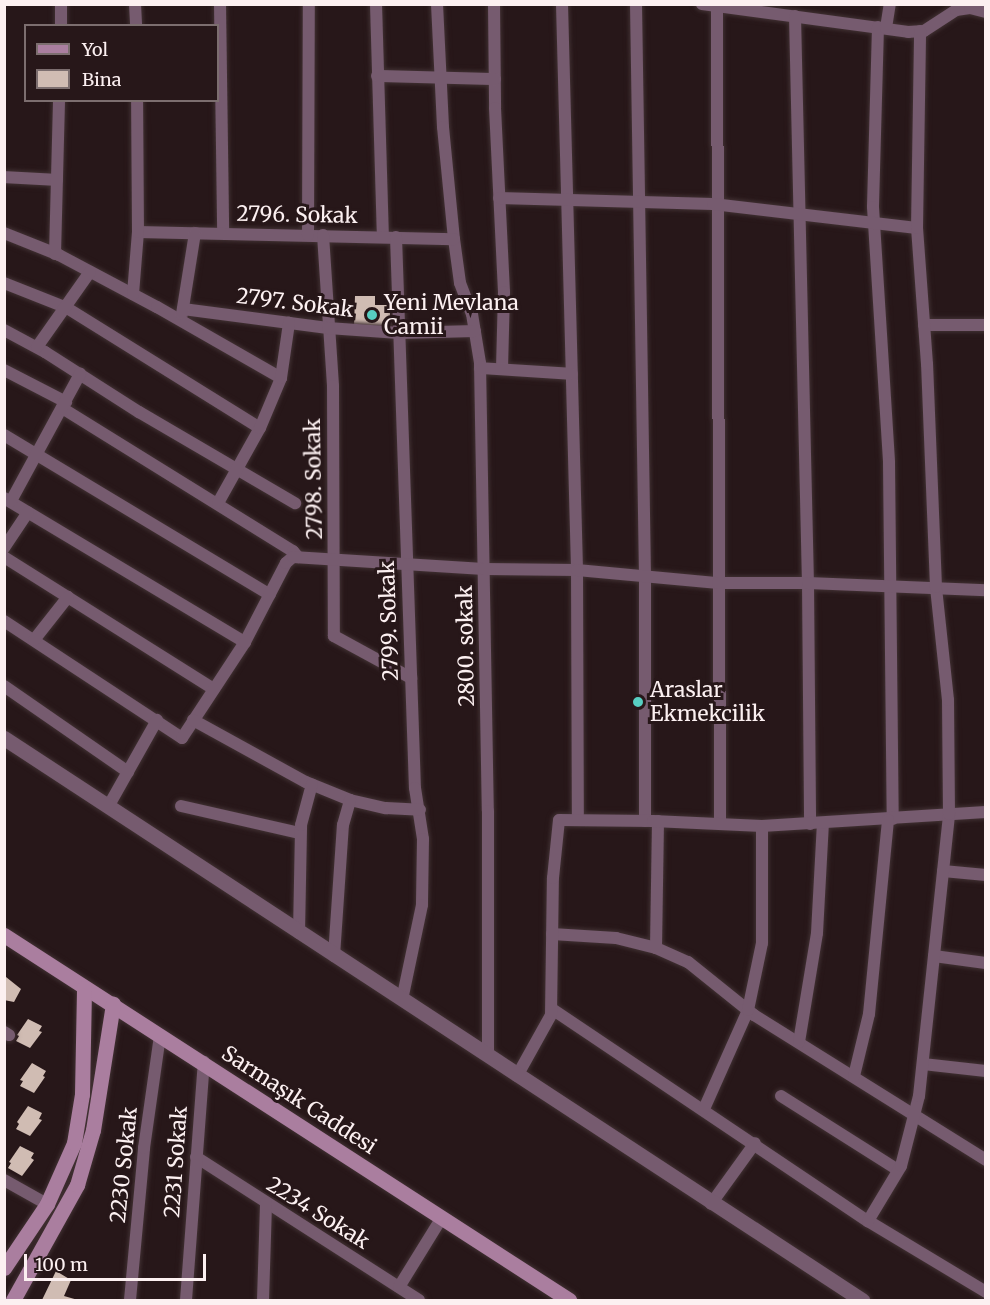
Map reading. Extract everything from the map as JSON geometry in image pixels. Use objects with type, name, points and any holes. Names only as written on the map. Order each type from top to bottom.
[{"type":"main road","name":"Sarmaşık Caddesi","points":[[4,935],[84,988],[204,1062],[441,1219],[569,1300]]},
{"type":"main road","points":[[6,1262],[47,1204],[74,1143],[81,1104],[84,988]]},
{"type":"main road","points":[[13,1300],[77,1185],[93,1130],[113,1004]]},
{"type":"street","points":[[61,4],[61,24]]},
{"type":"street","points":[[135,4],[136,24]]},
{"type":"street","points":[[220,4],[223,233]]},
{"type":"street","points":[[308,235],[309,4]]},
{"type":"street","name":"2799. Sokak","points":[[376,4],[377,76],[399,333],[415,788],[423,839],[422,905],[402,1000]]},
{"type":"street","name":"2800. sokak","points":[[437,4],[454,238],[460,283],[472,314],[480,368],[489,888],[488,1056]]},
{"type":"street","points":[[494,4],[504,292],[502,369]]},
{"type":"street","points":[[562,4],[577,570],[578,819]]},
{"type":"street","points":[[636,4],[645,578],[656,948]]},
{"type":"street","points":[[702,4],[798,13],[882,28],[920,31],[956,10],[970,6],[986,12]]},
{"type":"street","points":[[854,1076],[869,1014],[890,819],[892,586],[889,463],[874,224],[882,28],[890,4]]},
{"type":"street","points":[[720,824],[718,205],[722,6]]},
{"type":"street","points":[[798,13],[810,824]]},
{"type":"street","points":[[868,1221],[898,1170],[915,1114],[949,814],[948,700],[936,587],[924,326],[917,228],[920,31]]},
{"type":"street","points":[[377,76],[495,79]]},
{"type":"street","points":[[55,254],[59,102]]},
{"type":"street","points":[[133,294],[138,231],[137,102]]},
{"type":"street","points":[[4,177],[57,180]]},
{"type":"street","points":[[499,198],[718,205],[917,228]]},
{"type":"street","name":"2796. Sokak","points":[[138,231],[454,238]]},
{"type":"street","points":[[182,315],[195,232]]},
{"type":"street","points":[[4,233],[55,254],[133,294],[182,315],[281,378]]},
{"type":"street","name":"2798. Sokak","points":[[323,235],[333,386],[334,636],[411,678]]},
{"type":"street","points":[[37,347],[90,272]]},
{"type":"street","points":[[4,283],[64,307],[260,428]]},
{"type":"street","name":"2797. Sokak","points":[[182,315],[399,333],[475,331]]},
{"type":"street","points":[[218,503],[260,428],[281,378],[289,323]]},
{"type":"street","points":[[924,326],[986,326]]},
{"type":"street","points":[[4,330],[37,347],[139,412],[295,503]]},
{"type":"street","points":[[480,368],[572,374]]},
{"type":"street","points":[[4,370],[64,405],[218,503],[293,551],[297,557]]},
{"type":"street","points":[[80,374],[37,453],[8,499],[245,642]]},
{"type":"street","points":[[4,435],[270,595]]},
{"type":"street","points":[[4,548],[28,512]]},
{"type":"street","points":[[4,557],[214,689]]},
{"type":"street","points":[[4,621],[182,738],[245,642],[286,563],[297,557],[484,569],[577,570],[718,583],[808,583],[986,590]]},
{"type":"street","points":[[34,640],[68,597]]},
{"type":"street","points":[[4,686],[128,772]]},
{"type":"street","points":[[108,807],[157,720]]},
{"type":"street","points":[[193,720],[312,784],[350,800],[386,808],[420,810]]},
{"type":"street","points":[[4,738],[711,1204],[862,1300]]},
{"type":"street","points":[[299,933],[300,833],[312,784]]},
{"type":"street","points":[[334,956],[343,825],[350,800]]},
{"type":"street","points":[[181,806],[300,833]]},
{"type":"street","points":[[517,1076],[552,1009],[556,824],[559,820],[762,826],[986,812]]},
{"type":"street","points":[[799,1042],[816,933],[823,823]]},
{"type":"street","points":[[704,1110],[748,1010],[764,930],[762,826]]},
{"type":"street","points":[[943,871],[986,875]]},
{"type":"street","points":[[552,934],[616,938],[656,948],[688,962],[748,1010],[986,1160]]},
{"type":"street","points":[[934,956],[986,963]]},
{"type":"street","points":[[552,1009],[755,1143],[868,1221],[986,1292]]},
{"type":"street","name":"2230 Sokak","points":[[130,1300],[144,1148],[160,1035]]},
{"type":"street","name":"2231 Sokak","points":[[186,1300],[204,1062]]},
{"type":"street","points":[[922,1064],[986,1071]]},
{"type":"street","points":[[780,1096],[898,1170]]},
{"type":"street","points":[[711,1204],[755,1143]]},
{"type":"street","name":"2234 Sokak","points":[[196,1157],[419,1300]]},
{"type":"street","points":[[4,1180],[47,1204]]},
{"type":"street","points":[[263,1300],[266,1203]]},
{"type":"street","points":[[399,1287],[441,1219]]},
{"type":"building","name":"Yeni Mevlana Camii","points":[[355,296],[375,296],[375,305],[390,305],[390,326],[354,326]]},
{"type":"building","points":[[6,977],[21,989],[14,1002],[4,1000]]},
{"type":"building","points":[[28,1019],[42,1026],[39,1031],[42,1032],[30,1048],[16,1041],[19,1036],[17,1035]]},
{"type":"building","points":[[32,1063],[46,1071],[43,1076],[45,1077],[34,1093],[20,1086],[23,1081],[20,1080]]},
{"type":"building","points":[[28,1106],[42,1113],[39,1119],[42,1120],[30,1136],[16,1129],[19,1124],[17,1122]]},
{"type":"building","points":[[20,1146],[34,1153],[31,1158],[34,1160],[22,1176],[8,1168],[11,1163],[9,1162]]},
{"type":"building","points":[[56,1271],[71,1280],[64,1296],[78,1300],[42,1300]]},
{"type":"place","name":"Yeni Mevlana Camii","points":[[372,315]]},
{"type":"place","name":"Araslar Ekmekcilik","points":[[638,702]]}]
